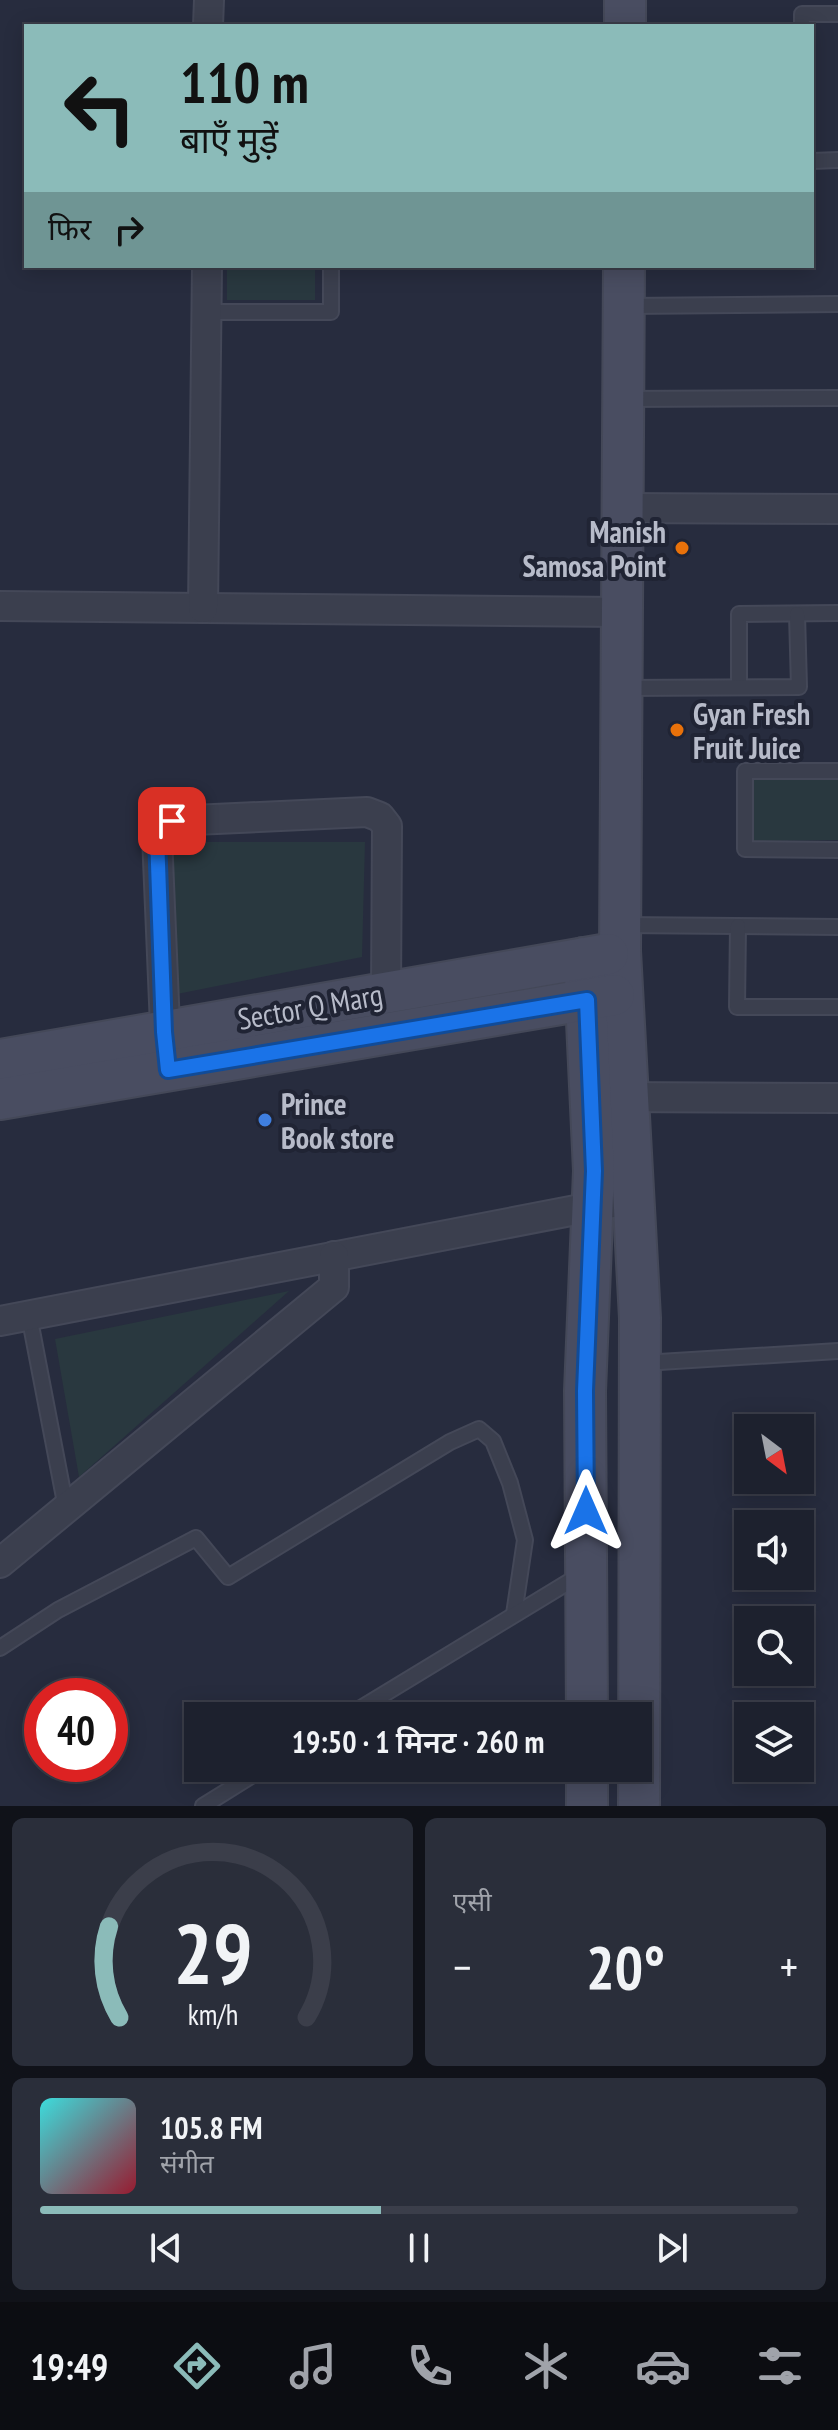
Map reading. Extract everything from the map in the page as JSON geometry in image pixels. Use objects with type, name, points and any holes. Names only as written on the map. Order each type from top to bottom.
[{"type":"street","points":[[208,24],[209,0]]},
{"type":"street","points":[[625,0],[625,24]]},
{"type":"street","points":[[203,608],[207,268]]},
{"type":"street","points":[[624,268],[622,688],[605,997],[610,1097],[633,1199],[640,1363],[639,1806]]},
{"type":"street","points":[[622,508],[838,509]]},
{"type":"street","points":[[0,606],[622,612]]},
{"type":"street","points":[[166,1051],[157,836],[162,827],[172,821],[367,812],[380,817],[387,826],[386,993]]},
{"type":"street","name":"Sector Q Marg","points":[[0,1060],[166,1051],[386,993],[608,945]]},
{"type":"street","points":[[0,1099],[166,1051],[605,997]]},
{"type":"street","points":[[610,1097],[838,1098]]},
{"type":"street","points":[[587,1702],[585,1391],[592,1207],[610,1097]]},
{"type":"street","points":[[0,1321],[633,1199]]},
{"type":"street","points":[[0,1563],[334,1287],[334,1256]]},
{"type":"street","points":[[587,1782],[587,1806]]},
{"type":"lane","points":[[802,24],[802,14],[838,14]]},
{"type":"lane","points":[[814,161],[838,160]]},
{"type":"lane","points":[[206,312],[331,312],[331,268]]},
{"type":"lane","points":[[624,306],[838,304]]},
{"type":"lane","points":[[623,399],[838,398]]},
{"type":"lane","points":[[739,687],[739,614],[838,613]]},
{"type":"lane","points":[[622,688],[799,687],[797,614]]},
{"type":"lane","points":[[838,771],[745,771],[745,849],[838,850]]},
{"type":"lane","points":[[738,926],[737,1007],[838,1007]]},
{"type":"lane","points":[[608,945],[738,926],[838,927]]},
{"type":"lane","points":[[29,1315],[66,1508]]},
{"type":"lane","points":[[640,1363],[838,1351]]},
{"type":"lane","points":[[0,1648],[58,1610],[196,1538],[228,1577],[450,1442],[479,1429],[493,1441],[510,1483],[525,1540],[514,1614]]},
{"type":"lane","points":[[371,1702],[586,1571]]},
{"type":"lane","points":[[203,1806],[242,1782]]},
{"type":"shaded area","points":[[227,268],[315,268],[315,300],[227,300]]},
{"type":"shaded area","points":[[838,778],[838,840],[752,841],[752,779]]},
{"type":"shaded area","points":[[169,842],[365,842],[362,957],[172,995]]},
{"type":"shaded area","points":[[289,1291],[79,1477],[55,1339]]},
{"type":"place","name":"Manish Samosa Point","points":[[682,548]]},
{"type":"place","name":"Gyan Fresh Fruit Juice","points":[[677,730]]},
{"type":"place","name":"Prince Book store","points":[[265,1120]]},
{"type":"route","points":[[172,821],[162,827],[157,836],[168,1070],[587,1000],[594,1171],[585,1391],[586,1511]]}]
